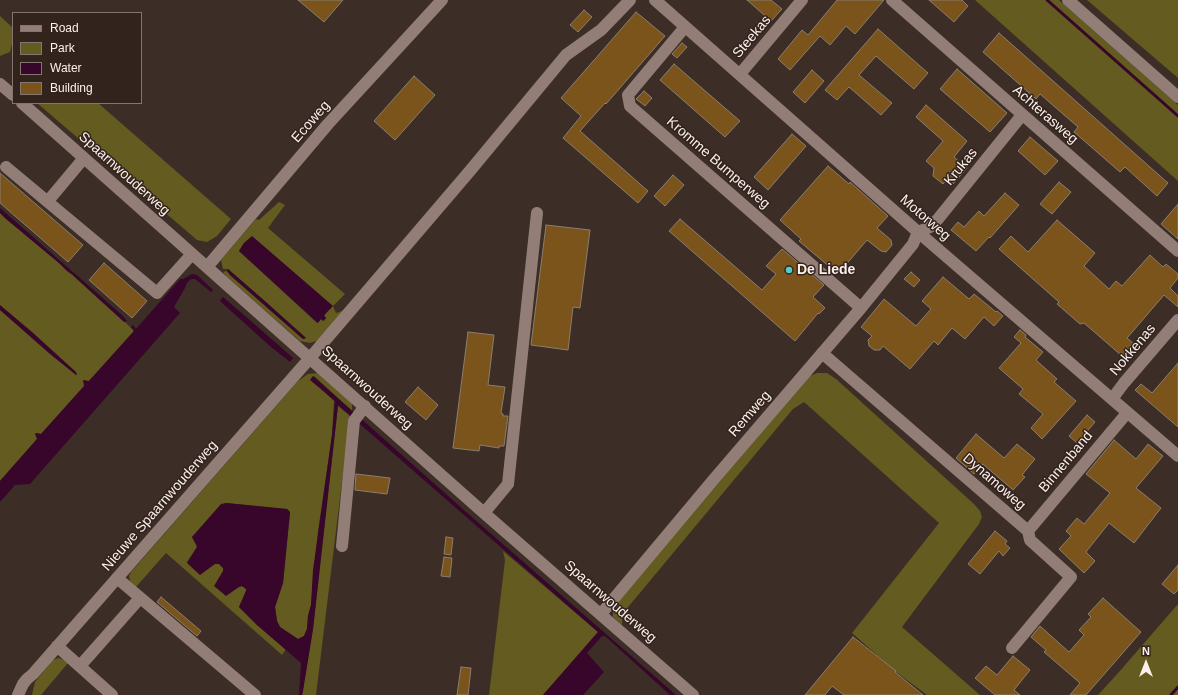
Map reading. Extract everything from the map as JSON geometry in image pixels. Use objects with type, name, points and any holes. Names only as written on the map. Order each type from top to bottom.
[{"type":"street","name":"Ecoweg","points":[[207,267],[328,124],[442,0]]},
{"type":"street","name":"Nieuwe Spaarnwouderweg","points":[[18,695],[23,684],[310,358],[469,172],[566,54],[601,30],[630,0]]},
{"type":"street","name":"Motorweg","points":[[655,0],[918,232],[1178,456]]},
{"type":"street","name":"Steekas","points":[[740,74],[802,0]]},
{"type":"street","name":"Achterasweg","points":[[892,0],[1178,251]]},
{"type":"street","points":[[1068,0],[1178,97]]},
{"type":"street","name":"Kromme Bumperweg","points":[[685,27],[628,95],[630,106],[862,308]]},
{"type":"street","points":[[0,84],[12,94]]},
{"type":"street","name":"Spaarnwouderweg","points":[[23,104],[310,358],[360,414],[484,513],[693,695]]},
{"type":"street","name":"Krukas","points":[[918,232],[930,227],[938,219],[1022,114]]},
{"type":"street","points":[[48,201],[84,158]]},
{"type":"street","points":[[6,167],[157,293],[192,254]]},
{"type":"street","points":[[484,513],[508,484],[537,213]]},
{"type":"street","name":"Remweg","points":[[601,614],[714,479],[862,308],[913,244],[918,232]]},
{"type":"street","name":"Nokkenas","points":[[1112,399],[1178,320]]},
{"type":"street","name":"Dynamoweg","points":[[815,361],[1028,531],[1030,540],[1071,577],[1012,648]]},
{"type":"street","name":"Binnenband","points":[[1028,531],[1127,413]]},
{"type":"street","points":[[342,546],[360,414]]},
{"type":"street","points":[[117,578],[255,695]]},
{"type":"street","points":[[80,666],[140,598]]},
{"type":"street","points":[[57,646],[109,694]]},
{"type":"street","name":"Nieuwe Spaarnwouderweg","points":[[28,695],[33,674]]},
{"type":"green space","points":[[975,0],[1059,0],[1178,105],[1178,181]]},
{"type":"green space","points":[[1087,0],[1178,0],[1178,78]]},
{"type":"green space","points":[[0,16],[12,27],[12,44],[10,52],[0,56]]},
{"type":"green space","points":[[38,104],[99,104],[231,219],[217,236],[207,242],[197,240]]},
{"type":"green space","points":[[279,202],[285,205],[268,228],[345,294],[333,306],[336,313],[345,310],[319,340],[310,343],[300,341],[223,272],[227,271],[303,339],[306,338],[228,269],[223,269],[221,260],[256,219],[259,220]],"holes":[[[252,237],[332,306],[324,316],[326,318],[324,321],[321,319],[317,323],[239,251],[244,243]]]},
{"type":"green space","points":[[0,213],[59,263],[134,331],[41,434],[36,433],[37,439],[0,481],[0,310],[77,374],[0,306]]},
{"type":"green space","points":[[318,373],[338,389],[352,403],[352,411],[314,376],[311,379],[334,401],[332,435],[318,531],[311,605],[307,629],[304,636],[298,639],[280,627],[277,621],[275,607],[283,583],[290,512],[287,509],[226,503],[192,537],[197,547],[187,562],[219,564],[223,568],[223,571],[239,587],[242,586],[246,589],[239,607],[257,625],[286,649],[282,655],[166,553],[136,587],[130,581],[129,576],[298,381],[308,374]]},
{"type":"green space","points":[[817,373],[827,373],[836,379],[980,511],[982,517],[979,524],[902,627],[980,695],[927,695],[896,672],[852,633],[939,523],[804,402],[793,409],[629,606],[622,619],[622,625],[613,617],[614,608],[650,561],[810,376]]},
{"type":"green space","points":[[338,406],[350,416],[316,695],[302,695],[313,629]]},
{"type":"green space","points":[[503,551],[598,632],[543,695],[489,695],[505,560]]},
{"type":"green space","points":[[1178,604],[1178,695],[1098,695],[1119,672]]},
{"type":"green space","points":[[58,658],[68,663],[41,695],[32,695],[35,682],[53,660]]},
{"type":"water","points":[[0,208],[127,321],[124,322],[73,275],[6,219],[0,213]]},
{"type":"water","points":[[252,236],[333,306],[324,315],[326,318],[323,321],[321,319],[318,323],[239,251],[244,243]]},
{"type":"water","points":[[228,269],[306,338],[303,339],[230,275],[227,271]]},
{"type":"water","points":[[192,274],[197,275],[213,290],[211,292],[195,279],[191,279],[187,283],[174,307],[180,313],[30,484],[15,485],[0,502],[0,481],[37,439],[35,434],[41,434],[84,386],[83,380],[89,381],[134,331],[131,327],[133,325],[136,329],[180,279]]},
{"type":"water","points":[[223,297],[293,358],[290,362],[221,302],[220,300]]},
{"type":"water","points":[[0,305],[76,372],[77,375],[50,354],[0,310]]},
{"type":"water","points":[[313,376],[676,695],[670,695],[605,636],[602,636],[587,653],[604,672],[583,695],[543,695],[598,632],[338,405],[313,629],[303,691],[302,695],[299,695],[301,663],[257,625],[239,607],[246,589],[242,586],[239,587],[226,596],[214,586],[223,571],[223,568],[219,564],[215,564],[200,575],[187,563],[197,547],[192,537],[221,504],[226,503],[287,509],[290,512],[283,583],[275,607],[277,621],[280,627],[298,639],[304,636],[307,629],[311,605],[313,570],[332,435],[335,401],[310,380]]},
{"type":"building","points":[[298,0],[343,0],[324,22]]},
{"type":"building","points":[[747,0],[771,0],[782,9],[771,21]]},
{"type":"building","points":[[837,0],[884,0],[855,34],[846,26],[830,45],[820,36],[790,70],[778,59],[802,30],[808,35]]},
{"type":"building","points":[[929,0],[962,0],[968,6],[954,22]]},
{"type":"building","points":[[584,10],[592,17],[578,32],[570,25]]},
{"type":"building","points":[[636,12],[665,36],[606,104],[605,103],[580,131],[648,191],[638,203],[563,138],[581,116],[561,98]]},
{"type":"building","points":[[878,29],[928,73],[914,89],[876,56],[859,75],[892,103],[881,115],[849,87],[837,100],[825,90]]},
{"type":"building","points":[[999,33],[1168,183],[1157,196],[1125,167],[1120,172],[1074,132],[1078,127],[1040,94],[1036,99],[983,52]]},
{"type":"building","points":[[682,43],[687,47],[677,58],[672,54]]},
{"type":"building","points":[[674,64],[740,121],[725,137],[660,80]]},
{"type":"building","points":[[957,69],[1007,113],[990,132],[940,89]]},
{"type":"building","points":[[812,70],[824,81],[805,103],[793,92]]},
{"type":"building","points":[[414,76],[435,95],[395,140],[374,121]]},
{"type":"building","points":[[644,91],[652,98],[645,106],[636,99]]},
{"type":"building","points":[[926,105],[967,141],[954,157],[967,168],[953,184],[947,179],[943,184],[933,176],[934,168],[926,161],[943,141],[916,117]]},
{"type":"building","points":[[792,134],[806,146],[768,190],[754,177]]},
{"type":"building","points":[[1030,137],[1058,161],[1045,175],[1018,151]]},
{"type":"building","points":[[828,166],[849,184],[850,182],[888,216],[877,228],[891,240],[892,245],[886,252],[881,251],[867,240],[838,274],[799,241],[801,239],[780,220]]},
{"type":"building","points":[[0,173],[83,245],[68,262],[0,203]]},
{"type":"building","points":[[673,175],[684,185],[665,206],[654,196]]},
{"type":"building","points":[[1059,182],[1071,192],[1052,214],[1040,204]]},
{"type":"building","points":[[1005,193],[1019,205],[990,238],[989,237],[976,251],[951,230],[958,222],[964,227],[979,211],[984,216]]},
{"type":"building","points":[[1178,204],[1178,239],[1161,224]]},
{"type":"building","points":[[680,219],[762,290],[776,274],[766,266],[782,249],[824,285],[813,297],[825,308],[819,314],[818,313],[795,341],[669,231]]},
{"type":"building","points":[[1057,220],[1095,253],[1084,266],[1109,289],[1116,281],[1122,286],[1150,255],[1163,267],[1166,264],[1178,274],[1178,278],[1170,288],[1178,296],[1178,307],[1164,295],[1127,338],[1133,343],[1122,356],[1084,323],[1080,324],[1057,304],[1059,302],[999,249],[1011,236],[1028,252]]},
{"type":"building","points":[[546,225],[590,230],[580,308],[573,307],[568,350],[531,345]]},
{"type":"building","points":[[104,263],[147,301],[132,318],[89,280]]},
{"type":"building","points":[[911,272],[920,280],[914,287],[904,279]]},
{"type":"building","points":[[943,277],[969,299],[974,294],[1003,316],[994,326],[984,317],[965,339],[952,328],[938,345],[934,341],[910,369],[883,346],[880,350],[874,350],[869,346],[868,340],[872,336],[861,327],[884,299],[916,326],[931,309],[922,301]]},
{"type":"building","points":[[1020,330],[1026,335],[1025,337],[1043,352],[1036,360],[1057,379],[1054,382],[1076,401],[1042,439],[1031,428],[1043,414],[1019,394],[1023,389],[999,368],[1021,343],[1014,337]]},
{"type":"building","points":[[468,332],[494,335],[488,385],[505,387],[501,413],[503,416],[508,416],[504,446],[499,446],[499,448],[480,445],[479,451],[453,448]]},
{"type":"building","points":[[1178,363],[1178,427],[1135,390],[1141,384],[1152,393]]},
{"type":"building","points":[[418,387],[438,405],[426,420],[405,402]]},
{"type":"building","points":[[1087,415],[1095,422],[1077,443],[1069,436]]},
{"type":"building","points":[[976,434],[1004,458],[1017,444],[1035,459],[1022,475],[1025,477],[1013,490],[983,464],[974,474],[956,458]]},
{"type":"building","points":[[1114,440],[1136,459],[1148,444],[1163,456],[1136,488],[1161,508],[1134,543],[1109,523],[1086,552],[1095,561],[1084,573],[1059,549],[1071,536],[1066,531],[1077,518],[1084,524],[1110,493],[1086,474]]},
{"type":"building","points":[[356,474],[390,478],[387,494],[355,490]]},
{"type":"building","points":[[995,531],[1007,541],[1005,544],[1010,548],[1003,556],[999,551],[980,574],[968,564]]},
{"type":"building","points":[[446,537],[453,538],[451,555],[444,554]]},
{"type":"building","points":[[444,557],[452,558],[450,577],[441,576]]},
{"type":"building","points":[[1178,565],[1178,590],[1174,594],[1162,584]]},
{"type":"building","points":[[161,597],[201,631],[197,636],[157,602]]},
{"type":"building","points":[[1103,598],[1141,632],[1086,695],[1070,695],[1080,683],[1044,652],[1046,650],[1031,637],[1040,626],[1069,652],[1084,635],[1079,630],[1091,617],[1088,614]]},
{"type":"building","points":[[853,637],[896,671],[895,672],[923,695],[844,695],[832,686],[825,695],[805,695]]},
{"type":"building","points":[[1013,656],[1030,670],[1014,690],[1020,695],[995,695],[975,678],[986,666],[997,675]]},
{"type":"building","points":[[461,667],[471,668],[468,695],[457,695]]},
{"type":"waterway","points":[[1047,0],[1178,116]]},
{"type":"waterway","points":[[1171,695],[1178,687]]},
{"type":"place","name":"De Liede","points":[[789,270]]}]
